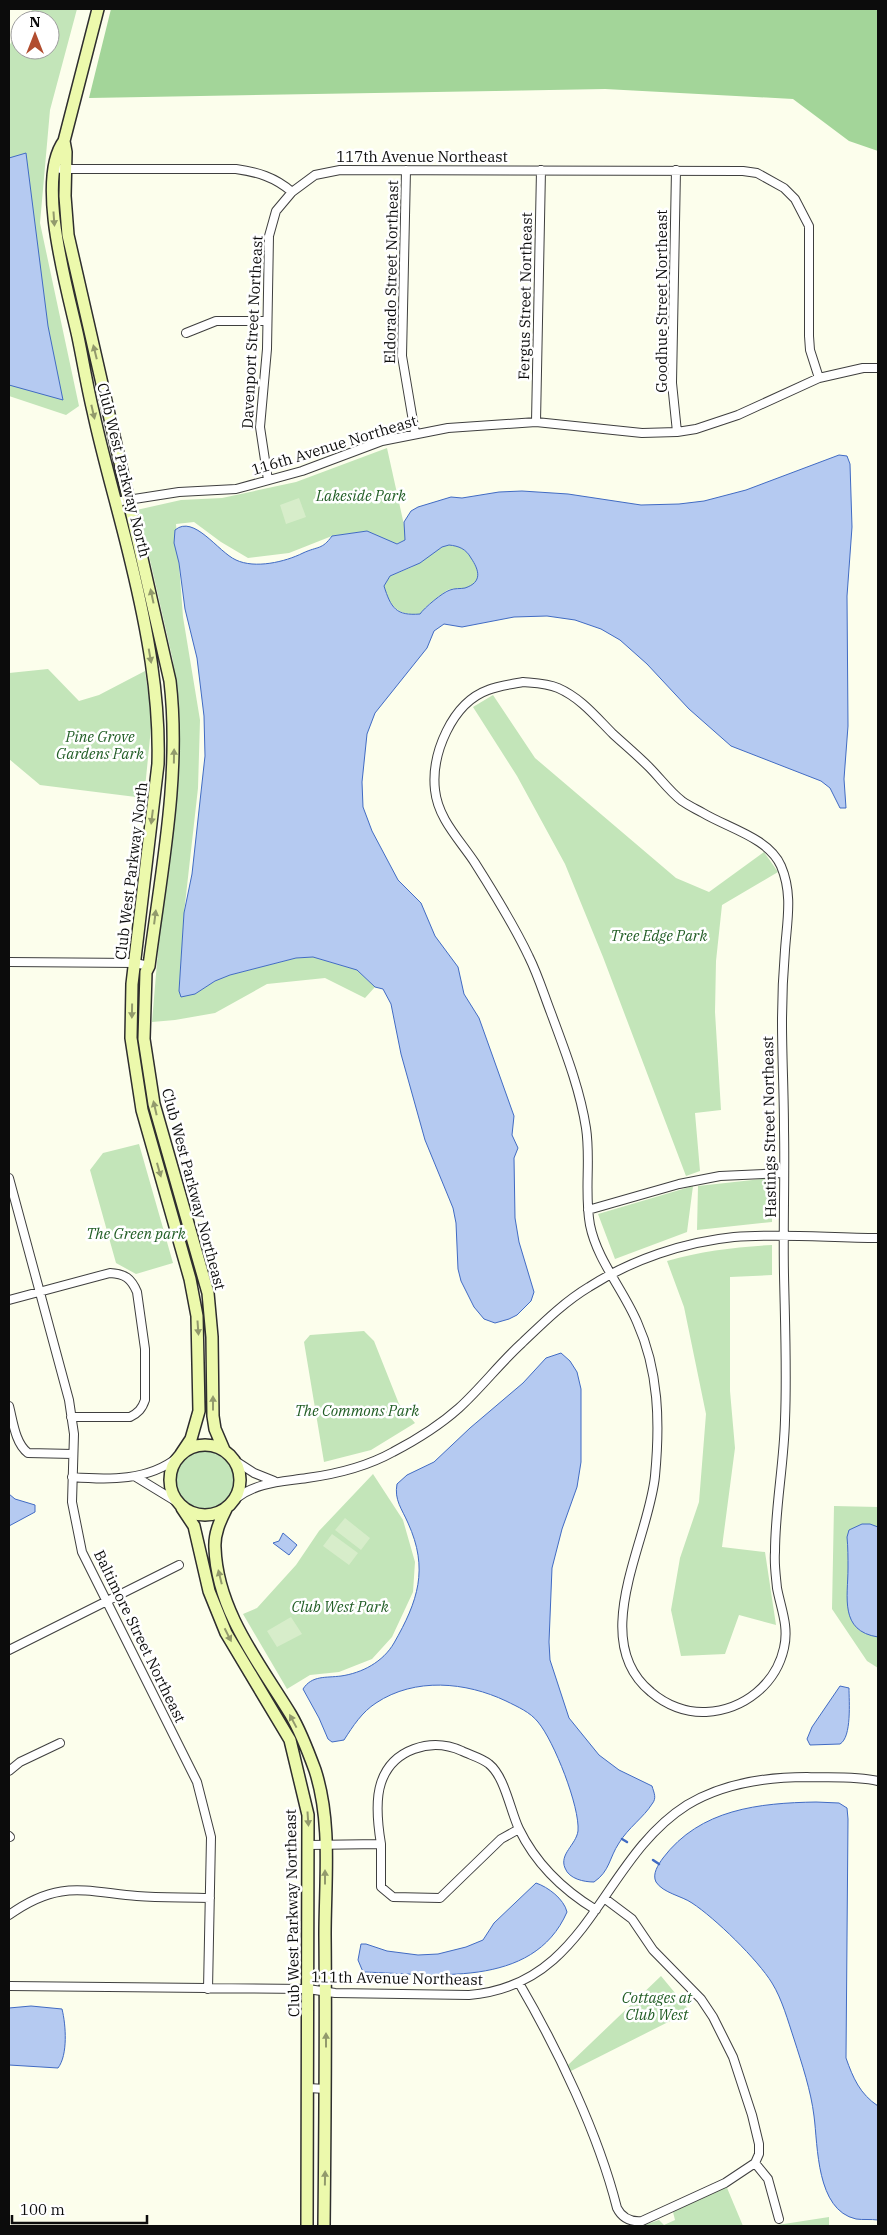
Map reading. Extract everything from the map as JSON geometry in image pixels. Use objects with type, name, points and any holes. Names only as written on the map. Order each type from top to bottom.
[{"type":"street","points":[[64,141],[98,9]]},
{"type":"street","name":"Club West Parkway Northeast","points":[[64,141],[67,168],[65,196],[68,235],[170,681],[174,718],[173,774],[149,966],[146,972],[144,1020],[149,1072],[158,1122],[208,1294],[212,1338],[213,1416],[215,1429],[224,1450]]},
{"type":"street","name":"Club West Parkway North","points":[[64,141],[56,151],[54,170],[54,217],[57,249],[115,502],[131,562],[154,679],[159,738],[158,764],[135,962],[131,1038],[142,1110],[190,1279],[197,1316],[199,1411],[191,1440],[180,1455]]},
{"type":"street","points":[[54,170],[67,168],[236,169],[271,177],[292,192]]},
{"type":"street","name":"Eldorado Street Northeast","points":[[406,170],[402,356],[415,433]]},
{"type":"street","name":"Fergus Street Northeast","points":[[536,422],[540,170]]},
{"type":"street","name":"117th Avenue Northeast","points":[[292,192],[308,179],[329,171],[676,170],[757,173],[771,179],[795,199],[809,226],[809,336],[810,350],[819,378]]},
{"type":"street","name":"Goodhue Street Northeast","points":[[676,170],[672,383],[677,432]]},
{"type":"street","name":"Davenport Street Northeast","points":[[268,480],[260,427],[267,349],[269,236],[276,211],[292,192]]},
{"type":"street","points":[[186,333],[216,321],[267,321]]},
{"type":"street","name":"116th Avenue Northeast","points":[[115,502],[178,492],[236,489],[302,470],[382,442],[415,433],[476,425],[536,422],[642,433],[677,432],[696,429],[738,415],[819,378],[863,368],[878,368]]},
{"type":"street","name":"Hastings Street Northeast","points":[[588,1210],[586,1129],[580,1100],[567,1058],[530,958],[472,859],[444,821],[434,790],[438,756],[447,728],[461,707],[489,689],[523,682],[544,683],[561,688],[586,704],[680,800],[766,847],[776,856],[784,873],[789,903],[784,956],[782,1023],[786,1349],[785,1425],[774,1554],[778,1592],[786,1630],[784,1648],[771,1677],[760,1690],[746,1701],[723,1709],[704,1712],[686,1711],[654,1695],[639,1681],[624,1649],[621,1628],[624,1607],[654,1482],[657,1441],[656,1386],[650,1353],[636,1318],[610,1274]]},
{"type":"street","points":[[9,962],[135,962],[149,966]]},
{"type":"street","points":[[610,1274],[591,1230],[588,1210],[679,1184],[720,1176],[784,1173]]},
{"type":"street","name":"Baltimore Street Northeast","points":[[9,1178],[72,1417],[72,1502],[82,1552],[197,1782],[211,1837],[208,1989]]},
{"type":"street","points":[[324,2226],[326,2089],[325,1820],[322,1800],[309,1753],[290,1715],[266,1678],[242,1635],[222,1587],[214,1547],[218,1527],[226,1509],[245,1491],[274,1481],[351,1470],[394,1452],[430,1430],[460,1407],[507,1357],[557,1310],[587,1287],[610,1274],[638,1262],[694,1244],[734,1237],[784,1235],[878,1238]]},
{"type":"street","points":[[9,1300],[110,1273],[120,1273],[127,1276],[138,1292],[145,1349],[145,1400],[142,1408],[137,1414],[130,1417],[72,1417]]},
{"type":"street","points":[[9,1406],[22,1449],[28,1453],[73,1454]]},
{"type":"street","points":[[72,1477],[136,1477],[162,1468],[180,1455],[198,1446],[215,1446],[224,1450],[234,1460],[254,1473],[274,1481]]},
{"type":"street","points":[[180,1455],[172,1467],[169,1479],[171,1492],[180,1505]]},
{"type":"street","points":[[234,1460],[240,1479],[235,1499]]},
{"type":"street","points":[[136,1477],[199,1515],[218,1513],[226,1509]]},
{"type":"street","name":"Club West Parkway Northeast","points":[[180,1505],[194,1526],[209,1591],[226,1633],[290,1740],[308,1815],[307,2226]]},
{"type":"street","points":[[9,1650],[179,1566]]},
{"type":"street","points":[[9,1771],[20,1762],[60,1743]]},
{"type":"street","points":[[519,1829],[501,1839],[440,1898],[393,1897],[381,1887],[381,1844],[378,1806],[381,1783],[390,1768],[403,1753],[415,1748],[451,1746],[488,1763],[497,1772],[519,1829],[536,1858],[549,1875],[596,1910]]},
{"type":"street","name":"111th Avenue Northeast","points":[[9,1986],[308,1989],[326,1992],[487,1994],[520,1984],[551,1962],[571,1943],[656,1832],[686,1806],[705,1796],[744,1782],[764,1779],[862,1778],[878,1781]]},
{"type":"street","points":[[309,1845],[381,1844]]},
{"type":"street","points":[[9,1915],[35,1899],[61,1891],[77,1889],[140,1896],[210,1898]]},
{"type":"street","points":[[520,1984],[583,2109],[617,2208],[624,2217],[630,2221],[642,2221],[725,2183],[755,2163],[759,2154],[759,2144],[752,2115],[733,2057],[713,2017],[701,1999],[653,1950],[632,1919],[604,1898]]},
{"type":"street","points":[[308,2088],[326,2089]]},
{"type":"street","points":[[755,2163],[768,2179],[779,2219]]},
{"type":"green space","points":[[77,9],[50,110],[40,223],[79,406],[66,415],[9,396],[9,46],[10,44],[10,60],[60,60],[60,10],[32,10]]},
{"type":"green space","points":[[111,9],[878,9],[878,151],[849,141],[793,99],[605,89],[89,98]]},
{"type":"green space","name":"Lakeside Park","points":[[387,448],[406,534],[405,540],[396,544],[367,531],[332,536],[289,553],[248,558],[221,542],[194,522],[176,524],[183,617],[200,720],[198,788],[184,913],[179,991],[195,994],[215,981],[230,975],[296,958],[313,957],[357,970],[375,987],[365,998],[325,978],[267,984],[215,1013],[152,1022],[178,743],[173,661],[145,538],[132,511],[181,500],[222,498],[296,482]]},
{"type":"green space","points":[[299,498],[306,517],[286,524],[280,505]]},
{"type":"green space","points":[[449,545],[462,548],[474,563],[478,578],[474,585],[469,588],[446,591],[428,605],[421,614],[401,612],[396,609],[389,600],[384,586],[390,576],[412,567],[442,547]]},
{"type":"green space","name":"Pine Grove Gardens Park","points":[[48,669],[79,701],[99,695],[145,671],[152,718],[144,798],[40,785],[9,759],[9,673]]},
{"type":"green space","name":"Tree Edge Park","points":[[493,695],[535,758],[676,878],[709,892],[764,852],[778,872],[722,905],[716,961],[715,1012],[721,1110],[695,1113],[700,1171],[686,1176],[603,957],[565,864],[517,776],[473,707]]},
{"type":"green space","name":"The Green park","points":[[139,1144],[173,1263],[136,1274],[116,1263],[90,1170],[103,1153]]},
{"type":"green space","points":[[772,1178],[772,1222],[697,1230],[698,1186]]},
{"type":"green space","points":[[693,1186],[687,1232],[615,1259],[598,1214]]},
{"type":"green space","points":[[772,1245],[772,1275],[730,1277],[730,1391],[735,1448],[722,1547],[765,1552],[776,1625],[739,1615],[725,1654],[681,1656],[671,1610],[680,1558],[699,1502],[706,1414],[684,1307],[667,1261],[719,1250]]},
{"type":"green space","name":"The Commons Park","points":[[364,1331],[374,1341],[399,1404],[415,1423],[371,1450],[324,1462],[304,1342],[310,1335]]},
{"type":"green space","points":[[204,1450],[221,1455],[229,1463],[234,1480],[229,1497],[221,1505],[204,1510],[187,1505],[179,1497],[174,1480],[179,1463],[187,1455]]},
{"type":"green space","name":"Club West Park","points":[[373,1474],[403,1520],[415,1562],[413,1592],[392,1637],[372,1659],[339,1672],[310,1675],[287,1689],[243,1614],[257,1608],[296,1565],[319,1531]]},
{"type":"green space","points":[[834,1506],[878,1507],[878,1668],[867,1661],[832,1609]]},
{"type":"green space","points":[[345,1518],[370,1538],[361,1550],[335,1530]]},
{"type":"green space","points":[[332,1534],[358,1553],[349,1565],[323,1546]]},
{"type":"green space","points":[[291,1617],[302,1634],[277,1647],[267,1631]]},
{"type":"green space","name":"Cottages at Club West","points":[[661,1976],[690,2011],[571,2071],[567,2066]]},
{"type":"green space","points":[[725,2183],[743,2226],[641,2226],[659,2220],[664,2225],[675,2220],[673,2212]]},
{"type":"green space","points":[[829,2217],[829,2226],[771,2226]]},
{"type":"water","points":[[26,153],[48,326],[63,400],[9,385],[9,158]]},
{"type":"water","points":[[839,455],[847,456],[850,464],[852,527],[847,596],[848,726],[844,779],[846,808],[840,808],[830,788],[821,781],[731,746],[689,709],[647,664],[620,640],[601,629],[575,620],[547,616],[514,617],[462,627],[444,624],[434,631],[427,648],[375,713],[367,734],[362,782],[363,807],[372,831],[398,880],[421,903],[435,936],[458,967],[464,994],[479,1018],[514,1116],[512,1135],[518,1148],[514,1158],[515,1218],[519,1242],[534,1292],[531,1301],[517,1315],[495,1323],[484,1319],[474,1307],[461,1281],[458,1269],[456,1223],[453,1208],[425,1140],[401,1054],[391,1004],[383,989],[375,987],[357,970],[313,957],[296,958],[230,975],[215,981],[195,994],[181,997],[179,991],[184,913],[192,874],[205,756],[204,716],[197,658],[185,609],[179,563],[174,543],[175,530],[182,526],[198,530],[236,560],[244,563],[261,564],[288,559],[319,547],[325,544],[332,536],[367,531],[397,544],[405,540],[404,522],[411,511],[451,497],[462,498],[499,492],[522,491],[568,494],[641,505],[704,501],[746,490]],"holes":[[[449,545],[464,550],[474,562],[478,575],[475,582],[465,588],[447,591],[434,600],[420,614],[405,614],[396,609],[389,600],[384,586],[390,576],[420,563],[442,547]]]},
{"type":"water","points":[[561,1353],[570,1361],[577,1372],[581,1389],[581,1462],[577,1487],[562,1529],[552,1568],[550,1660],[569,1718],[599,1755],[619,1770],[652,1786],[655,1795],[654,1802],[623,1838],[606,1869],[594,1882],[573,1877],[565,1868],[564,1858],[578,1831],[575,1807],[565,1775],[551,1744],[538,1722],[528,1713],[506,1701],[474,1690],[458,1686],[424,1686],[407,1689],[376,1703],[362,1715],[344,1740],[332,1742],[328,1739],[303,1689],[315,1679],[357,1672],[378,1661],[394,1643],[409,1613],[415,1599],[418,1584],[418,1555],[408,1523],[398,1500],[397,1484],[407,1475],[434,1462],[470,1428],[523,1383],[546,1358]]},
{"type":"water","points":[[9,1494],[15,1499],[35,1505],[35,1512],[9,1526]]},
{"type":"water","points":[[862,1524],[878,1527],[878,1637],[866,1634],[857,1628],[851,1620],[848,1611],[847,1537],[849,1530]]},
{"type":"water","points":[[283,1533],[297,1545],[289,1555],[273,1543],[279,1541]]},
{"type":"water","points":[[840,1686],[849,1688],[849,1718],[844,1740],[840,1744],[810,1745],[807,1739],[812,1727]]},
{"type":"water","points":[[816,1802],[839,1803],[847,1808],[846,2058],[858,2085],[866,2096],[878,2106],[878,2220],[856,2219],[843,2213],[833,2203],[826,2190],[818,2159],[813,2107],[808,2087],[784,2010],[772,1983],[747,1952],[712,1919],[692,1903],[663,1889],[655,1879],[655,1873],[659,1864],[678,1842],[694,1829],[713,1819],[752,1807]]},
{"type":"water","points":[[536,1883],[555,1894],[563,1903],[567,1912],[551,1937],[530,1955],[506,1966],[478,1972],[419,1974],[363,1972],[358,1960],[361,1944],[387,1951],[418,1955],[438,1954],[466,1947],[483,1940],[494,1923]]},
{"type":"water","points":[[31,2006],[62,2009],[65,2048],[58,2068],[9,2065],[9,2008]]},
{"type":"waterway","points":[[622,1839],[627,1842]]},
{"type":"waterway","points":[[653,1860],[659,1864]]}]
